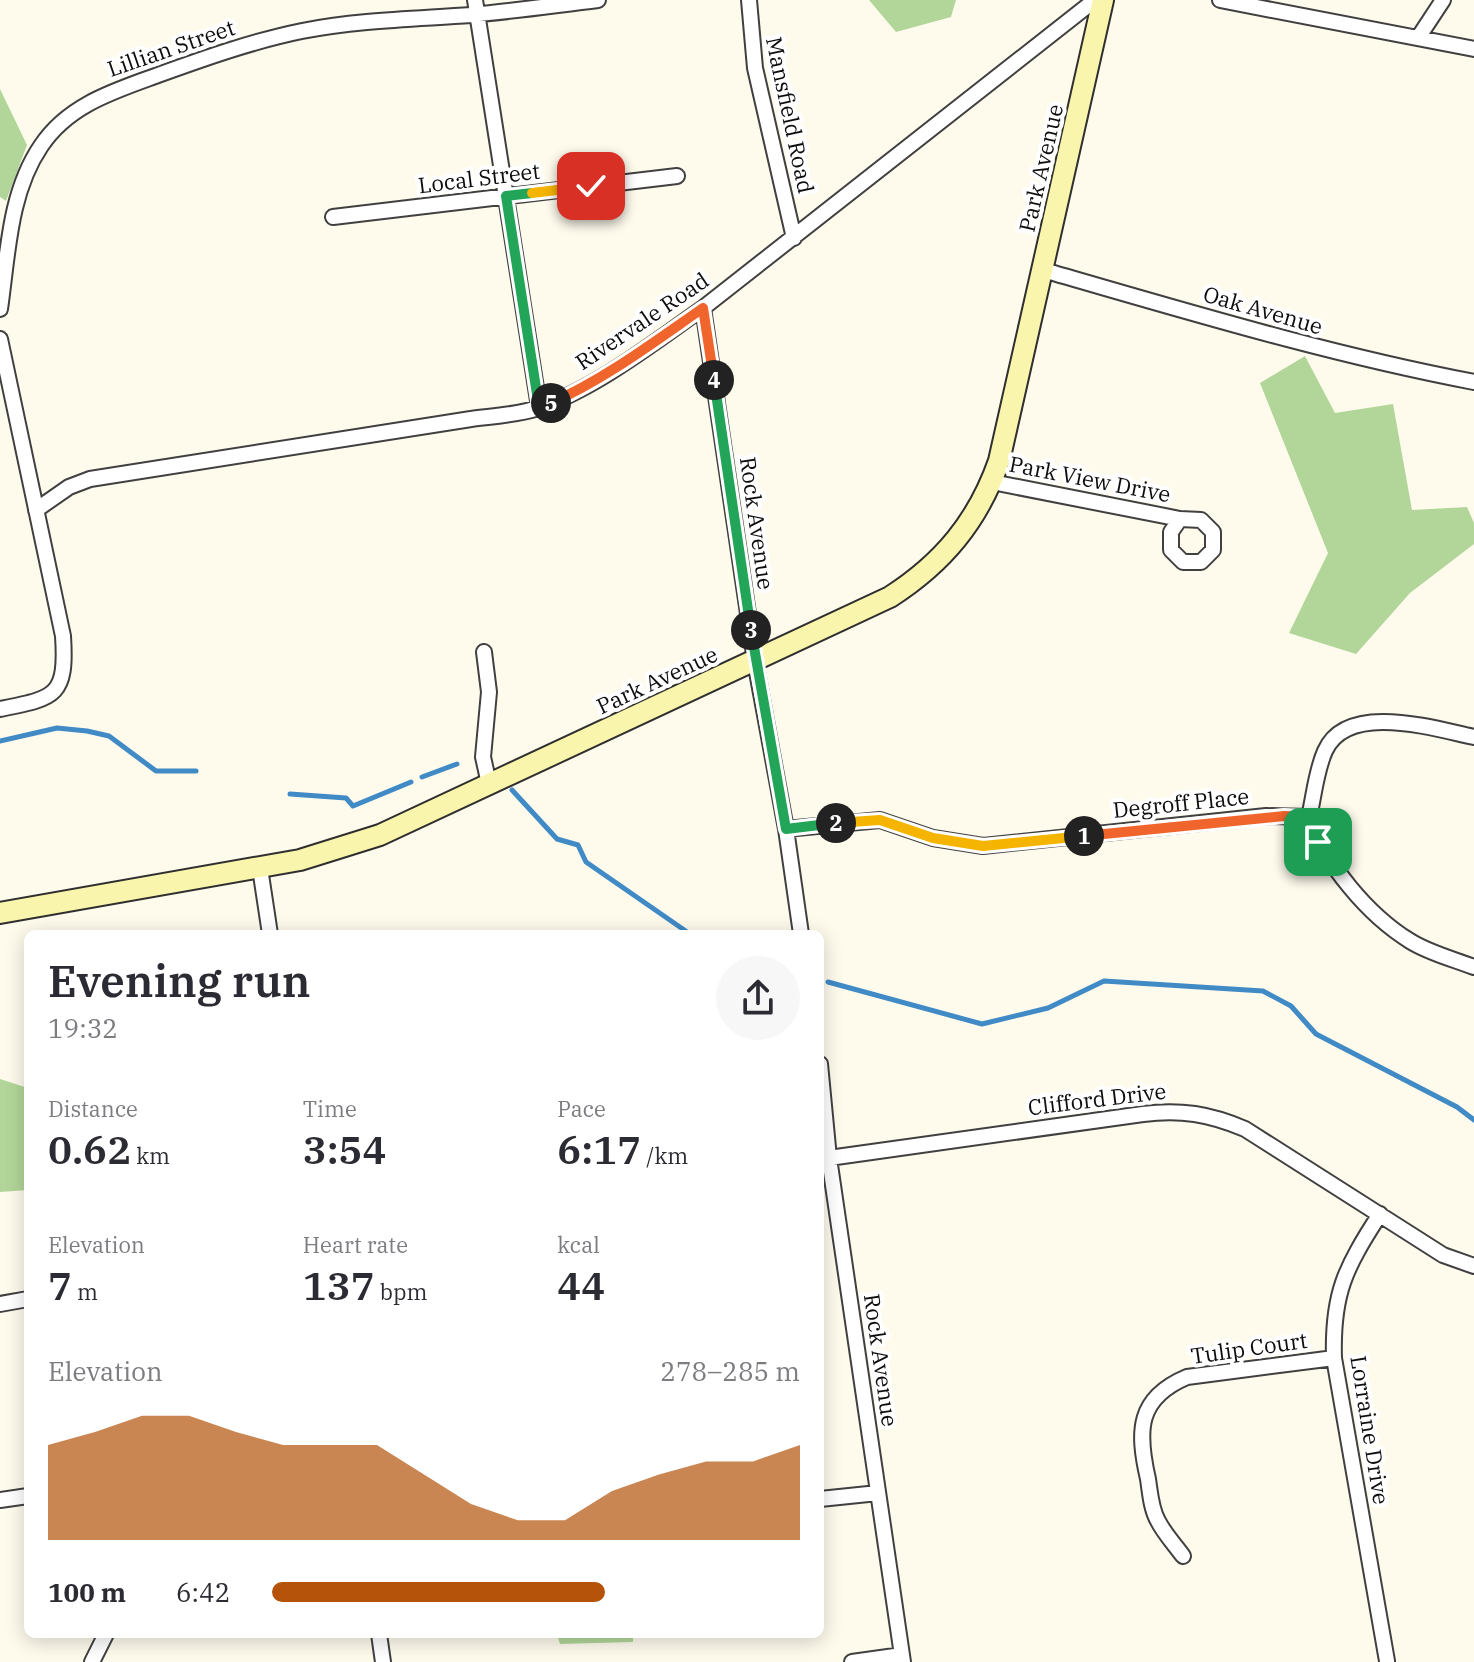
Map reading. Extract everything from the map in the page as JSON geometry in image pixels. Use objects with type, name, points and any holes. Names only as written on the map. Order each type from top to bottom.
[{"type":"street","name":"Lillian Street","points":[[0,309],[19,189],[28,166],[60,124],[102,95],[215,54],[275,38],[348,24],[476,7],[598,0]]},
{"type":"street","name":"Mansfield Road","points":[[749,0],[755,68],[794,238]]},
{"type":"street","name":"Rivervale Road","points":[[36,510],[69,487],[90,479],[513,415],[574,392],[703,308],[1095,0]]},
{"type":"street","name":"Park Avenue","points":[[0,913],[260,868],[336,851],[380,835],[755,661],[890,597],[917,580],[960,537],[978,511],[999,461],[1103,0]]},
{"type":"street","points":[[1220,0],[1474,49]]},
{"type":"street","points":[[1418,38],[1443,0]]},
{"type":"street","points":[[476,7],[539,407]]},
{"type":"street","name":"Local Street","points":[[333,217],[677,176]]},
{"type":"street","name":"Oak Avenue","points":[[1043,270],[1289,341],[1389,366],[1474,382]]},
{"type":"street","name":"Rock Avenue","points":[[703,308],[755,661],[786,829],[800,930]]},
{"type":"street","points":[[0,339],[63,636],[63,679],[48,697],[0,709]]},
{"type":"street","name":"Park View Drive","points":[[992,482],[1180,519]]},
{"type":"street","points":[[484,652],[489,692],[483,757],[489,784]]},
{"type":"street","points":[[1474,737],[1403,722],[1381,722],[1345,731],[1325,751],[1309,817],[1318,842],[1382,922],[1413,943],[1474,967]]},
{"type":"street","name":"Degroff Place","points":[[786,829],[880,820],[933,838],[983,846],[1266,816],[1309,817]]},
{"type":"street","points":[[260,868],[269,930]]},
{"type":"street","name":"Rock Avenue","points":[[824,1109],[902,1659]]},
{"type":"street","name":"Clifford Drive","points":[[829,1158],[1143,1114],[1195,1112],[1221,1118],[1245,1129],[1443,1255],[1474,1266]]},
{"type":"street","name":"Lorraine Drive","points":[[1380,1214],[1344,1276],[1333,1325],[1334,1358],[1387,1661]]},
{"type":"street","points":[[0,1304],[24,1300]]},
{"type":"street","name":"Tulip Court","points":[[1183,1556],[1156,1519],[1141,1450],[1143,1419],[1159,1394],[1172,1383],[1187,1377],[1334,1358]]},
{"type":"street","points":[[824,1499],[878,1493]]},
{"type":"street","points":[[0,1500],[24,1497]]},
{"type":"street","points":[[92,1662],[104,1638]]},
{"type":"street","points":[[380,1638],[383,1662]]},
{"type":"street","points":[[852,1662],[902,1659]]},
{"type":"green space","points":[[869,0],[956,0],[951,17],[896,32]]},
{"type":"green space","points":[[0,89],[27,145],[6,201],[0,197]]},
{"type":"green space","points":[[1305,356],[1335,413],[1393,404],[1412,510],[1467,507],[1474,523],[1474,544],[1410,593],[1356,654],[1289,633],[1328,553],[1260,383]]},
{"type":"green space","points":[[0,1079],[24,1087],[24,1190],[0,1192]]},
{"type":"green space","points":[[558,1638],[633,1638],[633,1642],[560,1644]]},
{"type":"waterway","points":[[0,741],[57,728],[87,731],[109,736],[156,771],[196,771]]},
{"type":"waterway","points":[[422,777],[457,764]]},
{"type":"waterway","points":[[290,794],[346,798],[353,806],[411,782]]},
{"type":"waterway","points":[[512,790],[557,839],[578,845],[586,862],[684,930]]},
{"type":"waterway","points":[[828,982],[982,1024],[1048,1008],[1104,981],[1263,991],[1291,1006],[1316,1034],[1457,1107],[1474,1120]]},
{"type":"route","points":[[591,186],[506,196],[539,407],[574,392],[703,308],[755,661],[786,829],[880,820],[933,838],[983,846],[1284,816],[1309,817],[1318,842]]}]
